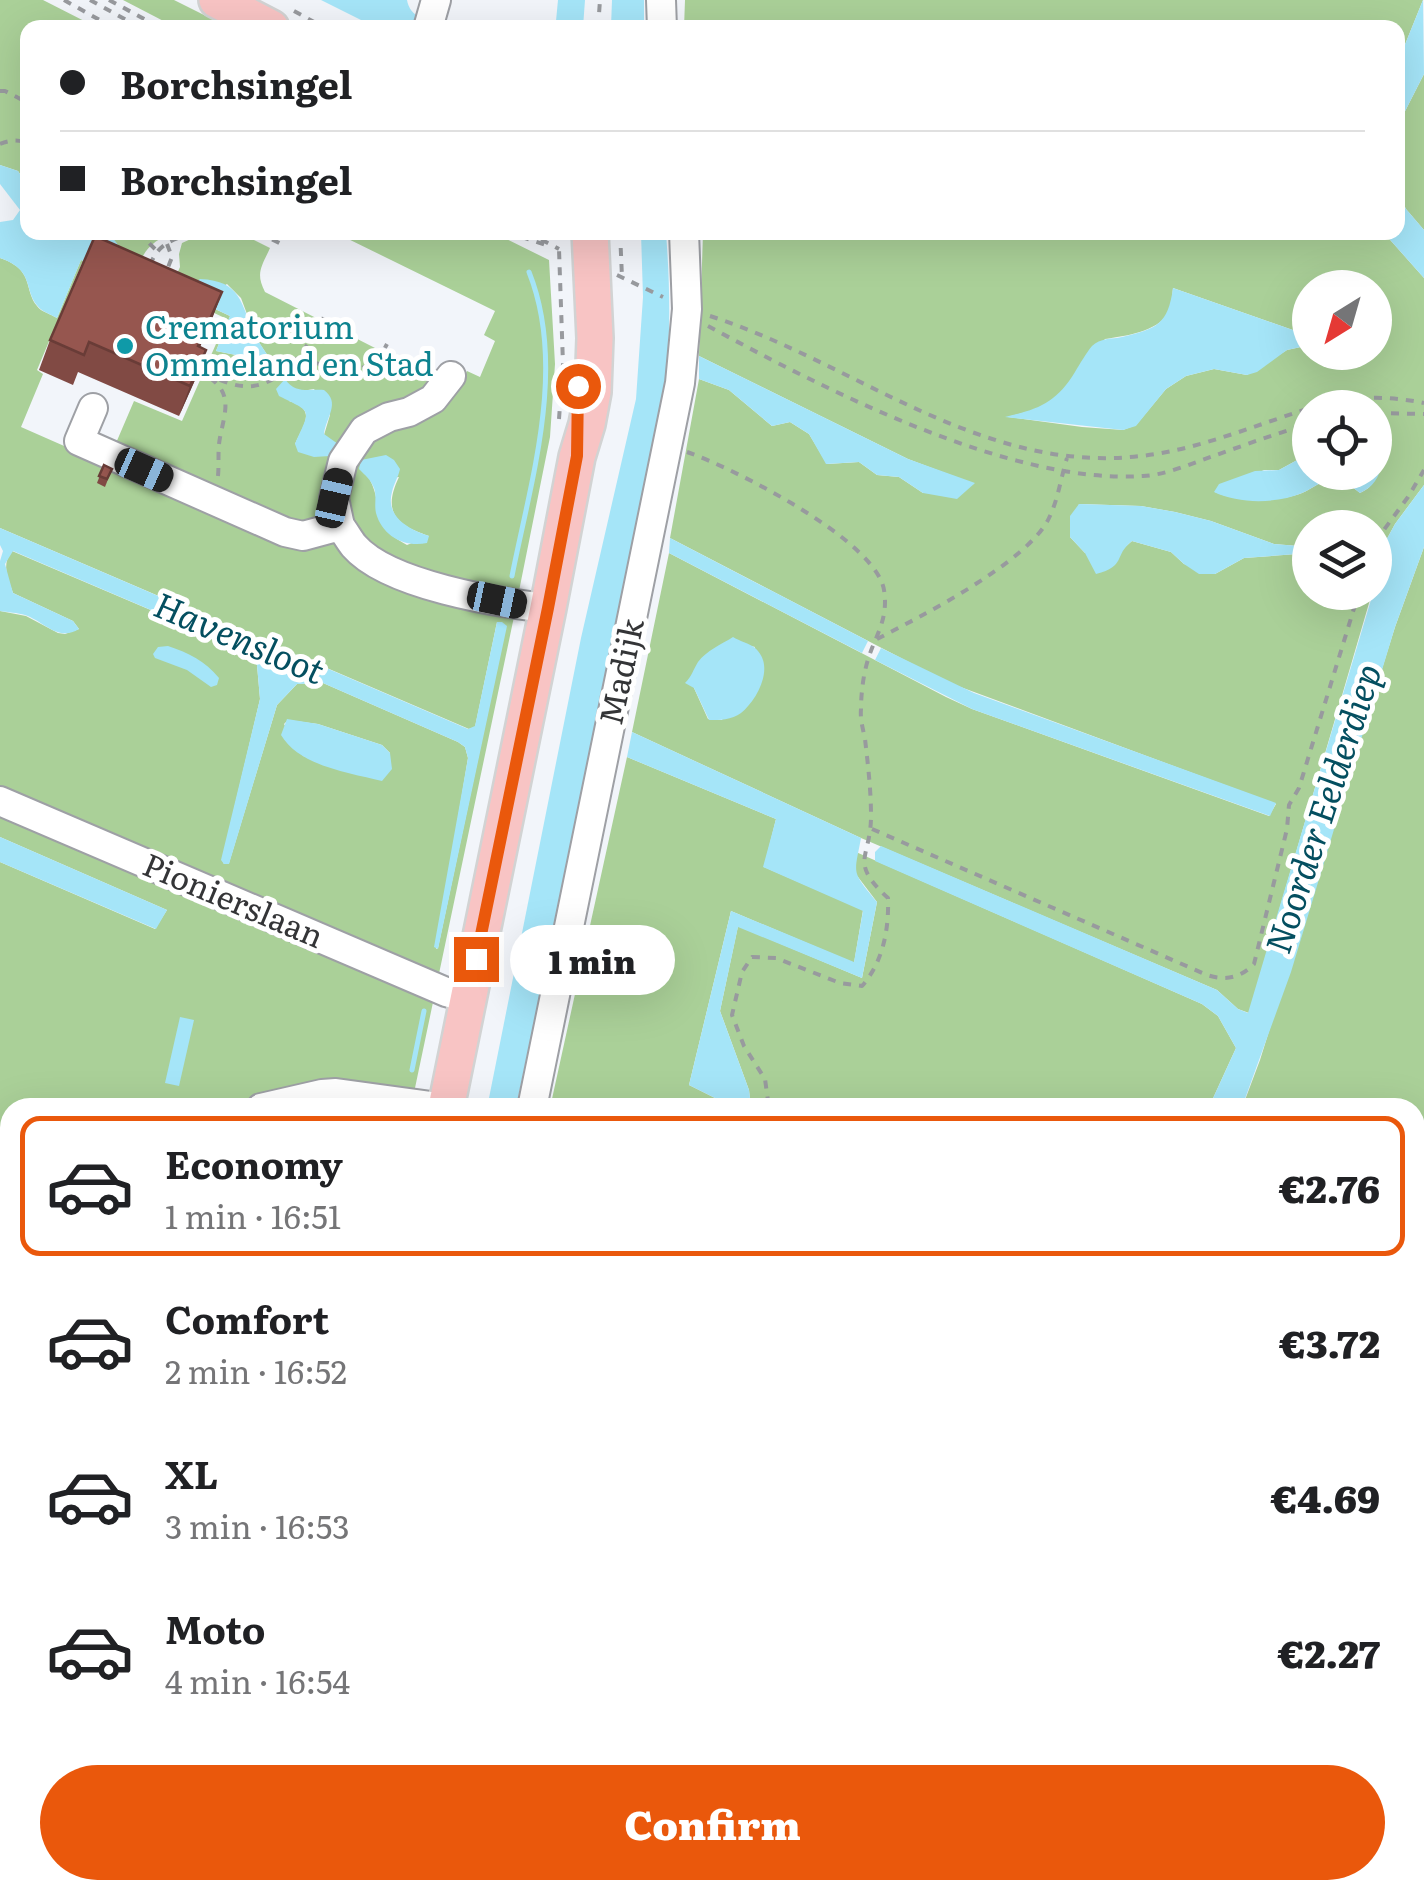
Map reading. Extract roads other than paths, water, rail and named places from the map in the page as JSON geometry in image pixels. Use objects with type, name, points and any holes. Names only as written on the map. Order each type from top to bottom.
[{"type":"main road","points":[[217,0],[278,17]]},
{"type":"main road","points":[[448,1098],[577,456],[587,424],[594,367],[594,296],[575,240]]},
{"type":"street","name":"Madijk","points":[[534,1098],[669,446],[687,309],[684,240]]},
{"type":"street","points":[[451,376],[434,399],[364,430],[343,462],[334,498],[340,526],[356,548],[386,569],[442,589],[548,608]]},
{"type":"street","points":[[93,408],[79,442],[286,532],[303,536],[340,526]]},
{"type":"street","name":"Pionierslaan","points":[[0,801],[446,992],[468,998]]},
{"type":"street","points":[[305,1098],[336,1093],[373,1098]]},
{"type":"water","points":[[321,0],[407,0],[416,15],[424,20],[361,20]]},
{"type":"water","points":[[558,0],[585,0],[584,20],[556,20]]},
{"type":"water","points":[[612,0],[644,0],[644,20],[611,20]]},
{"type":"water","points":[[1423,0],[1424,74],[1405,111],[1405,45]]},
{"type":"water","points":[[0,165],[18,171],[20,210],[0,184]]},
{"type":"water","points":[[1405,207],[1424,230],[1424,278],[1390,240],[1405,240]]},
{"type":"water","points":[[20,210],[20,240],[114,240],[120,256],[114,274],[81,260],[57,318],[43,311],[20,269],[0,258],[0,222],[13,220]]},
{"type":"water","points":[[641,240],[666,240],[668,351],[654,460],[518,1098],[489,1098],[581,638],[636,399],[643,297]]},
{"type":"water","points":[[200,279],[224,284],[238,296],[272,362],[266,370],[236,355],[216,351],[230,316],[198,301],[187,289]]},
{"type":"water","points":[[1173,288],[1292,330],[1292,349],[1247,375],[1214,369],[1186,376],[1166,389],[1136,426],[1123,430],[1005,417],[1053,398],[1095,343],[1144,331],[1159,323],[1168,310]]},
{"type":"water","points":[[699,356],[908,459],[975,483],[957,499],[923,493],[899,477],[877,475],[859,462],[826,464],[809,434],[790,422],[772,426],[729,390],[699,379]]},
{"type":"water","points":[[285,379],[298,389],[324,390],[329,395],[332,405],[324,434],[338,444],[330,456],[298,452],[295,444],[306,413],[279,396],[276,389]]},
{"type":"water","points":[[386,455],[400,469],[392,492],[392,509],[407,526],[429,536],[427,543],[411,544],[396,538],[379,521],[374,488],[359,469],[361,460]]},
{"type":"water","points":[[1292,463],[1292,490],[1308,490],[1269,501],[1235,499],[1214,492],[1219,484],[1255,471],[1279,470]]},
{"type":"water","name":"Noorder Eelderdiep","points":[[1424,485],[1424,547],[1395,627],[1291,972],[1245,1098],[1213,1098],[1236,1048],[1218,1016],[1202,1004],[875,861],[875,852],[881,846],[1217,990],[1248,1013],[1368,610],[1392,610],[1392,530]]},
{"type":"water","points":[[1079,504],[1141,506],[1211,521],[1274,544],[1292,546],[1292,554],[1244,558],[1215,574],[1199,574],[1171,552],[1132,541],[1112,568],[1096,574],[1085,553],[1070,537],[1070,516]]},
{"type":"water","name":"Havensloot","points":[[0,528],[468,729],[475,726],[497,622],[507,626],[438,949],[434,947],[468,758],[465,747],[323,683],[297,684],[277,705],[229,864],[224,864],[221,860],[260,699],[257,665],[247,651],[13,551],[5,564],[13,593],[73,621],[79,629],[58,632],[25,615],[0,611]]},
{"type":"water","points":[[670,538],[868,641],[862,653],[669,553]]},
{"type":"water","points":[[733,637],[761,655],[762,682],[741,713],[709,720],[694,688],[685,683],[701,658]]},
{"type":"water","points":[[168,646],[208,667],[219,678],[217,685],[211,687],[187,670],[155,658],[158,647]]},
{"type":"water","points":[[881,648],[974,693],[1276,803],[1270,816],[972,709],[875,660]]},
{"type":"water","points":[[287,719],[318,724],[382,745],[390,753],[392,769],[382,781],[312,761],[289,746],[281,735]]},
{"type":"water","points":[[632,732],[861,838],[857,872],[877,902],[862,978],[738,927],[720,1011],[750,1098],[715,1098],[689,1085],[731,911],[854,962],[863,911],[763,867],[776,819],[627,757]]},
{"type":"water","points":[[0,837],[167,910],[156,929],[0,862]]},
{"type":"water","points":[[180,1017],[194,1020],[179,1086],[165,1083]]},
{"type":"waterway","points":[[512,576],[536,463],[545,385],[540,308],[529,272]]},
{"type":"waterway","points":[[412,1070],[424,1011]]},
{"type":"place","name":"Crematorium Ommeland en Stad","points":[[125,346]]}]
